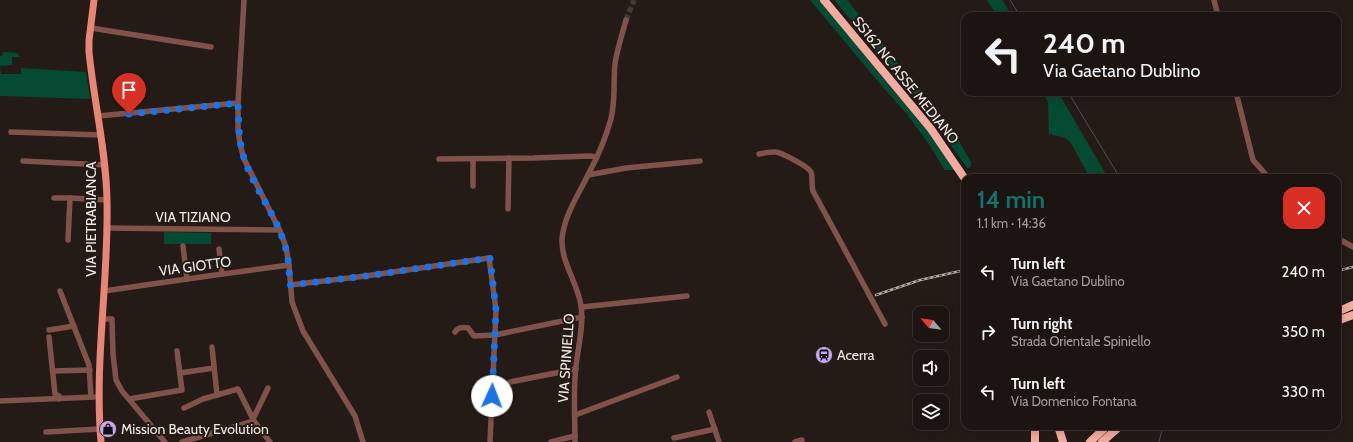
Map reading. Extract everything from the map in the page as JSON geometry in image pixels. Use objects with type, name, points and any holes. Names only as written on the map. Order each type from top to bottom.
[{"type":"highway","name":"SS162 NC ASSE MEDIANO","points":[[824,0],[955,159]]},
{"type":"highway","name":"SS162 NC ASSE MEDIANO","points":[[830,0],[932,122],[965,174]]},
{"type":"highway","points":[[1341,310],[1353,306]]},
{"type":"highway","points":[[1341,320],[1353,315]]},
{"type":"highway","points":[[1035,430],[1035,442]]},
{"type":"highway","points":[[1059,430],[1063,442]]},
{"type":"highway","points":[[1090,442],[1103,430]]},
{"type":"highway","points":[[1102,442],[1116,430]]},
{"type":"main road","name":"VIA PIETRABIANCA","points":[[94,0],[89,52],[105,165],[107,200],[103,319],[95,397],[101,442]]},
{"type":"street","points":[[244,0],[238,103],[238,129],[244,159],[286,247],[292,302],[300,325],[355,416],[363,442]]},
{"type":"street","points":[[1214,0],[1217,12]]},
{"type":"street","name":"VIA SPINIELLO","points":[[575,439],[576,369],[582,307],[579,294],[566,264],[562,239],[571,208],[597,157],[611,120],[614,100],[615,62],[626,20]]},
{"type":"street","points":[[91,28],[211,47]]},
{"type":"street","points":[[1237,96],[1253,160],[1266,174]]},
{"type":"street","points":[[98,116],[238,103]]},
{"type":"street","points":[[11,132],[101,135]]},
{"type":"street","points":[[759,154],[775,152],[808,168],[811,172],[811,185],[885,324]]},
{"type":"street","points":[[439,159],[597,157]]},
{"type":"street","points":[[508,209],[509,158]]},
{"type":"street","points":[[473,159],[473,186]]},
{"type":"street","points":[[23,161],[105,165]]},
{"type":"street","points":[[588,175],[626,168],[700,161]]},
{"type":"street","points":[[54,198],[107,200]]},
{"type":"street","points":[[68,240],[70,198]]},
{"type":"street","name":"VIA TIZIANO","points":[[107,228],[279,230]]},
{"type":"street","points":[[1341,240],[1353,247]]},
{"type":"street","points":[[183,246],[187,279]]},
{"type":"street","points":[[220,249],[222,274]]},
{"type":"street","points":[[290,285],[366,276],[490,258],[496,310],[490,442]]},
{"type":"street","name":"VIA GIOTTO","points":[[104,291],[289,265]]},
{"type":"street","points":[[0,401],[95,397],[90,370],[60,290]]},
{"type":"street","points":[[582,307],[687,296]]},
{"type":"street","points":[[455,332],[463,327],[468,328],[474,336],[495,335],[582,316]]},
{"type":"street","points":[[103,319],[112,319],[114,368],[116,380],[122,391],[165,442]]},
{"type":"street","points":[[49,330],[74,326]]},
{"type":"street","points":[[49,337],[55,394],[59,396],[59,399]]},
{"type":"street","points":[[212,347],[217,394]]},
{"type":"street","points":[[129,398],[182,390],[177,351]]},
{"type":"street","points":[[180,373],[214,368]]},
{"type":"street","points":[[510,382],[576,369]]},
{"type":"street","points":[[53,371],[90,370]]},
{"type":"street","points":[[575,415],[677,377]]},
{"type":"street","points":[[182,442],[254,419],[268,388]]},
{"type":"street","points":[[184,408],[217,394],[238,389],[254,419],[270,442]]},
{"type":"street","points":[[709,412],[719,442]]},
{"type":"street","points":[[46,432],[100,429]]},
{"type":"street","points":[[674,438],[715,429]]},
{"type":"street","points":[[551,442],[575,439]]},
{"type":"street","points":[[796,442],[802,440]]},
{"type":"green space","points":[[810,0],[821,0],[923,123],[955,170],[944,169],[931,147],[906,113]]},
{"type":"green space","points":[[834,0],[847,0],[946,123],[971,162],[971,166],[969,168],[967,168],[903,82]]},
{"type":"green space","points":[[987,0],[1002,0],[1010,12],[994,12]]},
{"type":"green space","points":[[3,52],[17,53],[20,57],[12,57],[12,65],[0,66],[0,56],[2,56]]},
{"type":"green space","points":[[0,66],[1,74],[21,74],[21,68],[86,72],[90,99],[0,96]]},
{"type":"green space","points":[[1045,96],[1060,96],[1106,174],[1088,174],[1071,143],[1064,138],[1049,134],[1048,103]]},
{"type":"green space","points":[[164,232],[211,233],[211,244],[164,244]]},
{"type":"waterway","points":[[1010,0],[1018,12]]},
{"type":"waterway","points":[[1070,96],[1118,174]]},
{"type":"waterway","points":[[1159,442],[1162,430]]},
{"type":"tunnel","points":[[626,20],[634,0]]},
{"type":"railway","points":[[1341,270],[1353,267]]},
{"type":"railway","points":[[876,295],[920,280],[961,271]]},
{"type":"place","name":"Acerra","points":[[824,355]]},
{"type":"place","name":"Mission Beauty Evolution","points":[[108,429]]},
{"type":"route","points":[[129,114],[238,103],[238,129],[244,159],[286,247],[290,285],[366,276],[490,258],[496,310],[492,396]]}]
